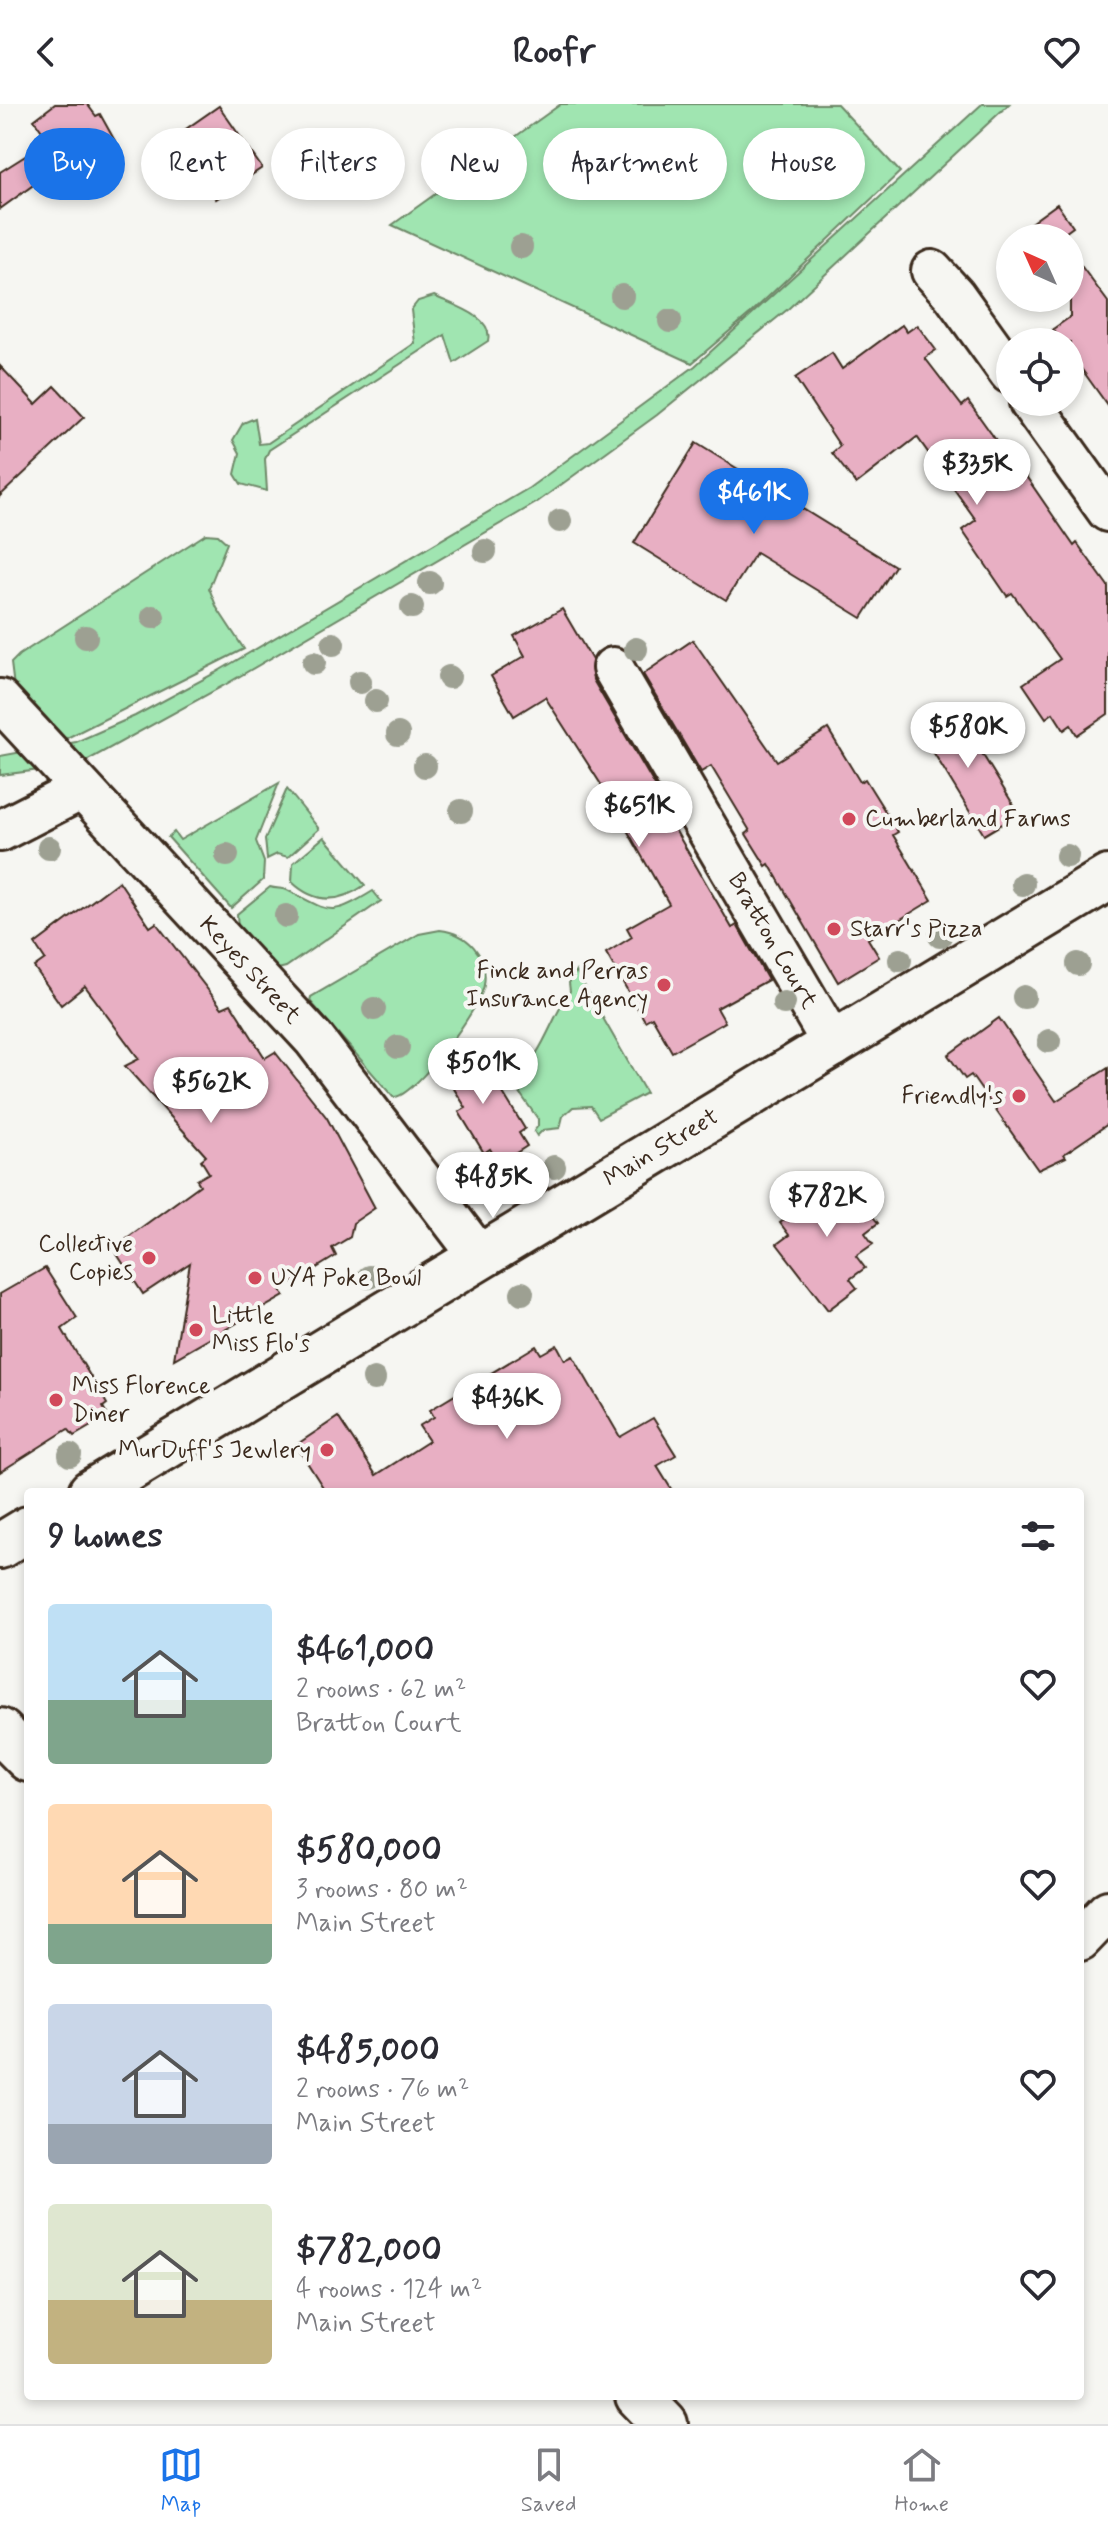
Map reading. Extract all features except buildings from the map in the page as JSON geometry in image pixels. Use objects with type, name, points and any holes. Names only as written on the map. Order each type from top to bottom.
[{"type":"main road","name":"Main Street","points":[[98,1488],[1108,878]]},
{"type":"main road","points":[[0,1546],[24,1531]]},
{"type":"main road","points":[[0,1731],[24,1755]]},
{"type":"main road","points":[[642,2400],[665,2424]]},
{"type":"street","points":[[932,271],[954,295],[996,354]]},
{"type":"street","points":[[1040,416],[1108,511]]},
{"type":"street","name":"Bratton Court","points":[[613,668],[834,1046]]},
{"type":"street","name":"Keyes Street","points":[[0,700],[314,1039],[480,1257]]},
{"type":"street","points":[[0,831],[82,789]]},
{"type":"street","points":[[1084,1936],[1108,1911]]},
{"type":"green space","points":[[561,104],[837,104],[859,128],[743,128],[743,200],[865,200],[865,134],[900,172],[752,312],[692,363],[392,225],[427,200],[527,200],[527,128]]},
{"type":"green space","points":[[982,104],[1009,104],[788,309],[657,415],[536,503],[223,686],[79,765],[0,775],[0,756],[76,742],[135,716],[215,673],[529,488],[695,366]]},
{"type":"green space","points":[[434,296],[478,318],[485,325],[488,341],[454,363],[445,335],[269,450],[265,459],[267,491],[241,484],[235,474],[240,453],[233,440],[243,423],[255,418],[259,444],[268,443],[415,343],[411,310],[418,301]]},
{"type":"green space","points":[[206,534],[218,535],[227,543],[209,588],[217,608],[244,649],[63,740],[14,687],[11,663]]},
{"type":"green space","points":[[279,783],[256,841],[264,862],[263,880],[231,908],[168,837],[174,832],[180,840]]},
{"type":"green space","points":[[287,789],[319,829],[288,857],[277,854],[267,859],[265,839]]},
{"type":"green space","points":[[324,837],[365,885],[346,895],[328,898],[310,894],[292,882],[293,863]]},
{"type":"green space","points":[[270,887],[285,889],[329,909],[347,906],[373,891],[381,901],[286,967],[278,969],[238,928],[237,914]]},
{"type":"green space","points":[[440,930],[459,936],[474,947],[483,964],[484,985],[471,1012],[445,1050],[416,1083],[403,1094],[393,1097],[310,1001],[311,997],[419,934]]},
{"type":"green space","points":[[576,971],[646,1093],[599,1118],[591,1106],[573,1107],[563,1116],[560,1128],[543,1130],[537,1136],[534,1131],[538,1119],[512,1082],[539,1049],[570,991],[569,983]]},
{"type":"place","name":"Cumberland Farms","points":[[849,819]]},
{"type":"place","name":"Starr's Pizza","points":[[834,929]]},
{"type":"place","name":"Finck and Perras Insurance Agency","points":[[664,985]]},
{"type":"place","name":"Friendly's","points":[[1019,1096]]},
{"type":"place","name":"Collective Copies","points":[[149,1258]]},
{"type":"place","name":"UYA Poke Bowl","points":[[255,1278]]},
{"type":"place","name":"Little Miss Flo's","points":[[196,1330]]},
{"type":"place","name":"Miss Florence Diner","points":[[56,1400]]},
{"type":"place","name":"MurDuff's Jewlery","points":[[327,1450]]}]
